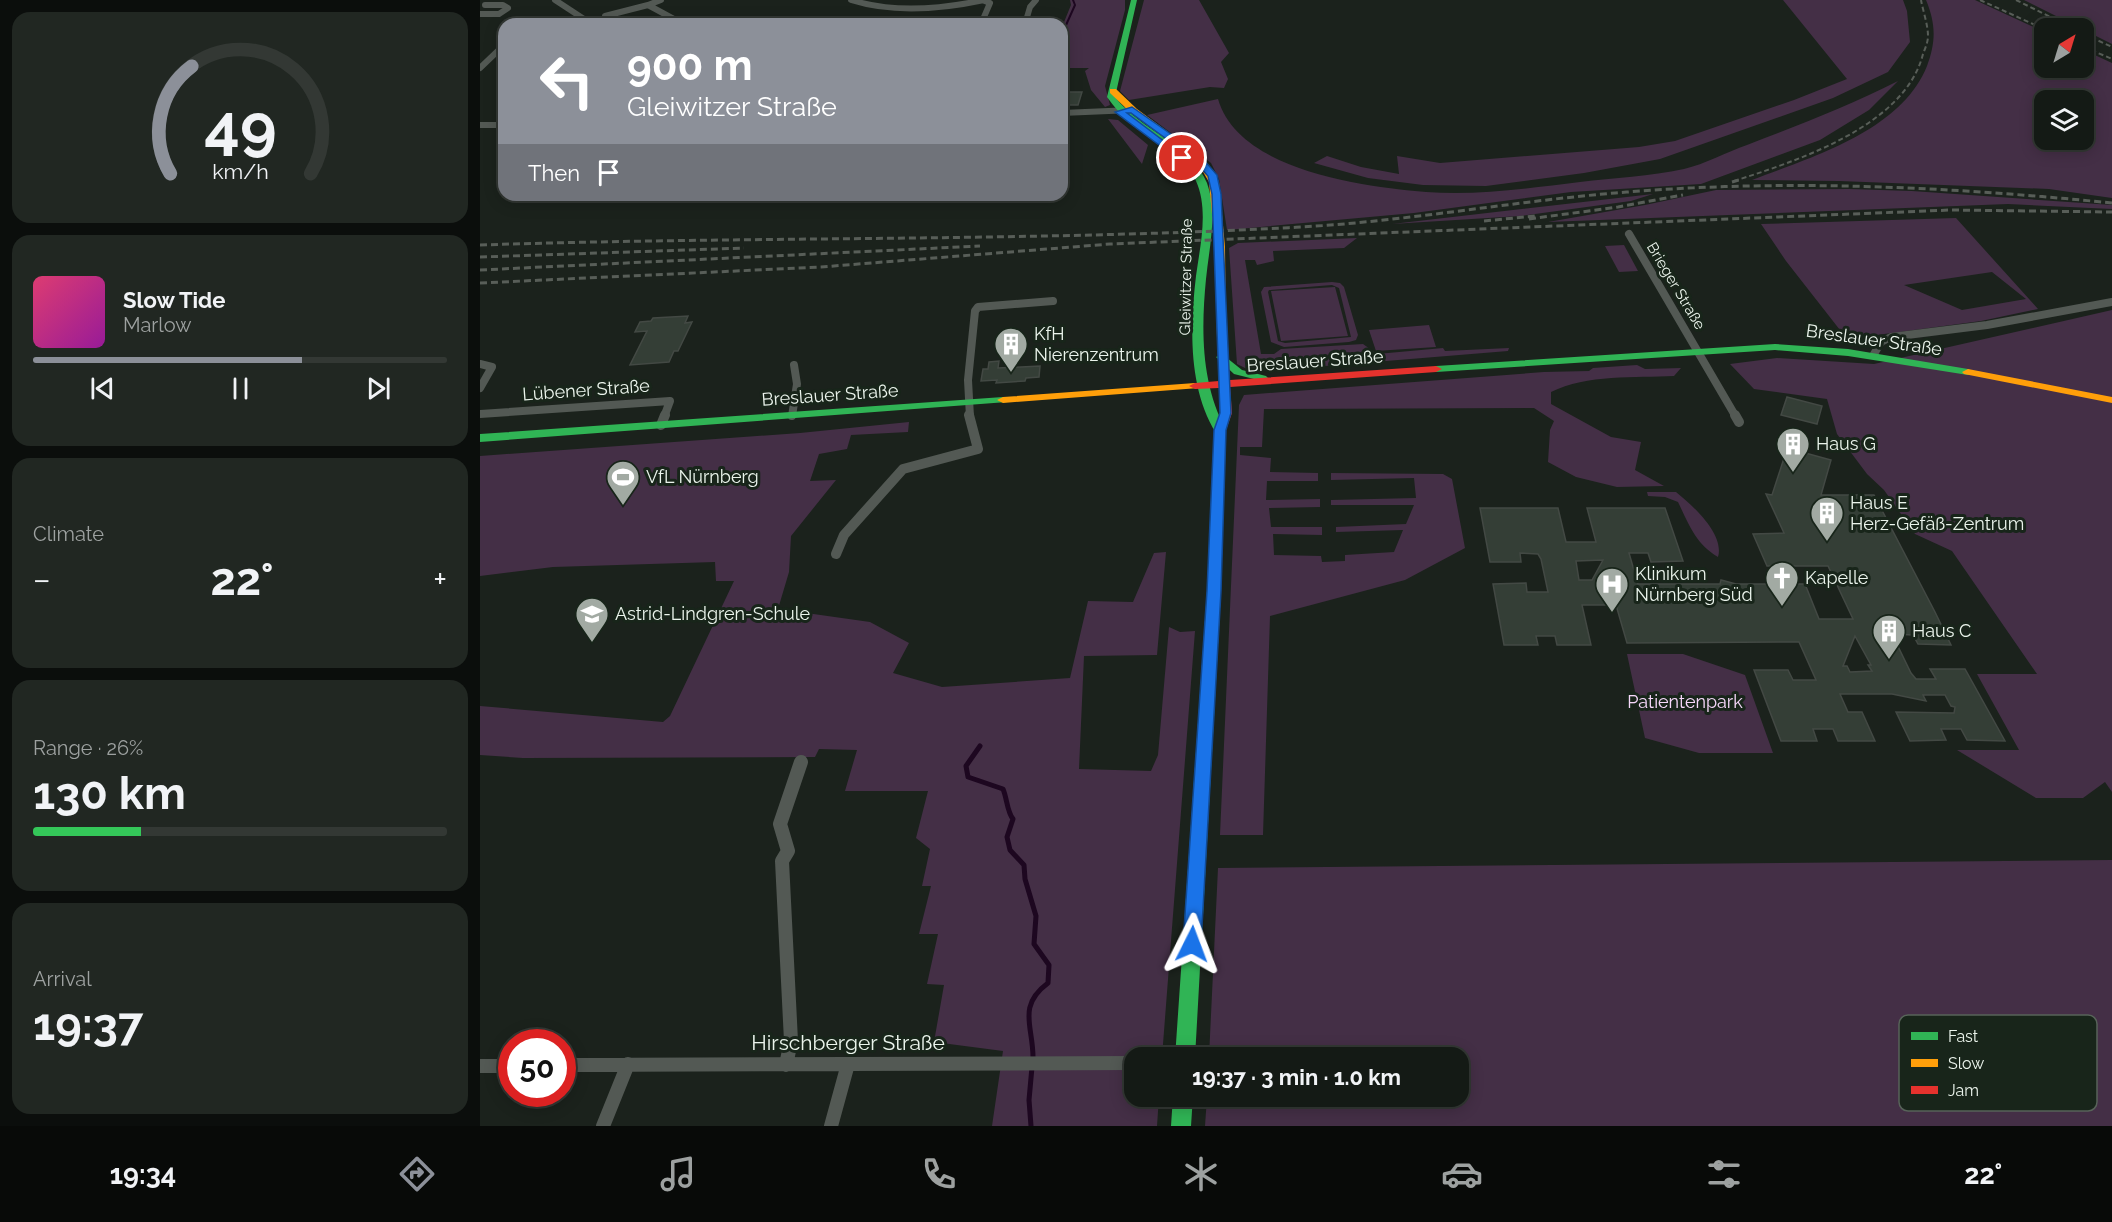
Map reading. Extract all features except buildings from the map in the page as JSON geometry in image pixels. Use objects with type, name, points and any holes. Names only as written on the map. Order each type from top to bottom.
[{"type":"main road","points":[[1126,111],[1111,97],[1134,0]]},
{"type":"main road","name":"Gleiwitzer Straße","points":[[1126,111],[1195,155],[1206,166],[1214,178],[1220,247],[1222,357],[1226,413],[1220,430],[1214,591],[1186,1047]]},
{"type":"main road","name":"Gleiwitzer Straße","points":[[1126,111],[1186,161],[1201,180],[1206,245],[1200,297],[1204,387],[1209,413],[1220,430]]},
{"type":"main road","name":"Breslauer Straße","points":[[480,438],[1224,386],[1273,380],[1792,347],[1874,354],[2112,400]]},
{"type":"main road","points":[[1222,357],[1241,373],[1273,380]]},
{"type":"main road","points":[[1181,1126],[1182,1107]]},
{"type":"street","points":[[555,0],[582,18]]},
{"type":"street","points":[[605,16],[661,0]]},
{"type":"street","points":[[851,0],[878,6],[959,6],[983,0],[990,3],[984,18]]},
{"type":"street","points":[[1027,18],[1030,7],[1036,0]]},
{"type":"street","points":[[480,14],[499,14],[508,8],[504,5],[482,6]]},
{"type":"street","points":[[648,5],[672,18]]},
{"type":"street","points":[[480,68],[498,51]]},
{"type":"street","points":[[1068,112],[1126,111]]},
{"type":"street","points":[[480,125],[498,125]]},
{"type":"street","name":"Brieger Straße","points":[[1629,234],[1739,422]]},
{"type":"street","points":[[836,554],[844,535],[903,469],[978,449],[970,428],[966,404],[975,310],[978,307],[1053,301]]},
{"type":"street","points":[[1874,354],[1881,342],[1894,337],[1967,328],[2112,302]]},
{"type":"street","points":[[480,364],[492,367],[480,387]]},
{"type":"street","points":[[792,416],[797,384],[794,365]]},
{"type":"street","name":"Lübener Straße","points":[[480,414],[670,401],[661,425]]},
{"type":"street","points":[[786,1065],[791,1041],[782,861],[788,851],[780,824],[801,762]]},
{"type":"street","name":"Hirschberger Straße","points":[[576,1065],[1124,1063]]},
{"type":"street","points":[[831,1126],[848,1064]]},
{"type":"street","points":[[603,1126],[628,1065]]},
{"type":"street","points":[[480,1066],[498,1066]]},
{"type":"green space","points":[[1070,0],[1125,0],[1125,10],[1105,86],[1110,105],[1105,107],[1091,90],[1085,71],[1089,68],[1068,68],[1068,18],[1066,18],[1071,5]]},
{"type":"green space","points":[[1144,0],[1199,0],[1229,53],[1221,62],[1228,79],[1224,88],[1210,87],[1129,100],[1120,91]]},
{"type":"green space","points":[[1783,0],[1903,0],[1907,11],[1910,42],[1888,72],[1833,98],[1660,159],[1584,173],[1486,186],[1423,185],[1368,178],[1314,163],[1327,156],[1361,167],[1399,174],[1397,156],[1440,163],[1639,147],[1675,141],[1847,79]]},
{"type":"green space","points":[[1926,0],[1975,0],[2034,27],[2034,78],[2094,78],[2094,55],[2112,63],[2112,198],[2049,189],[1752,180],[1801,162],[1852,139],[1876,125],[1897,108],[1914,89],[1927,66],[1933,41],[1933,25]]},
{"type":"green space","points":[[2024,0],[2112,0],[2112,44],[2094,35],[2094,18],[2060,18]]},
{"type":"green space","points":[[1898,81],[1869,110],[1820,140],[1701,184],[1571,192],[1414,213],[1227,230],[1219,179],[1211,163],[1147,115],[1218,99],[1230,123],[1250,143],[1276,158],[1306,170],[1338,179],[1400,189],[1445,193],[1484,192],[1684,169],[1824,115]]},
{"type":"green space","points":[[1108,119],[1118,120],[1148,145],[1142,164]]},
{"type":"green space","points":[[1716,190],[1912,191],[2112,205],[2112,209],[2008,204],[1548,222]]},
{"type":"green space","points":[[1653,194],[1631,201],[1520,216],[1392,224]]},
{"type":"green space","points":[[1956,218],[2038,309],[1981,321],[1847,339],[1786,261],[1761,224]],"holes":[[[1992,272],[2026,299],[1962,310],[1904,285]]]},
{"type":"green space","points":[[1357,238],[1344,248],[1273,251],[1274,261],[1257,265],[1255,260],[1245,260],[1261,354],[1274,354],[1281,349],[1363,344],[1377,354],[1443,348],[1445,351],[1509,348],[1508,351],[1263,371],[1249,370],[1237,364],[1229,248],[1238,243]]},
{"type":"green space","points":[[1624,245],[1638,271],[1619,272],[1605,246]]},
{"type":"green space","points":[[1340,283],[1344,287],[1358,335],[1356,340],[1284,347],[1271,342],[1261,292],[1264,287]],"holes":[[[1332,285],[1339,288],[1351,337],[1285,343],[1278,341],[1269,290]]]},
{"type":"green space","points":[[1335,287],[1348,336],[1281,341],[1271,291]]},
{"type":"green space","points":[[2112,310],[2112,792],[2105,782],[2083,798],[2036,798],[1957,750],[2019,750],[1977,674],[2037,674],[1952,551],[1915,534],[1884,490],[1867,474],[1837,434],[1827,399],[1754,389],[1730,364],[1777,358],[1874,364]]},
{"type":"green space","points":[[1429,325],[1436,347],[1376,351],[1369,330]]},
{"type":"green space","points":[[1637,365],[1645,369],[1681,368],[1674,376],[1611,378],[1565,386],[1551,392],[1551,404],[1611,437],[1641,442],[1635,470],[1664,486],[1617,487],[1576,477],[1548,462],[1550,430],[1554,421],[1534,408],[1264,409],[1262,447],[1240,447],[1240,455],[1271,458],[1270,472],[1318,473],[1318,481],[1267,481],[1266,500],[1320,499],[1320,507],[1269,508],[1271,527],[1322,527],[1322,535],[1273,534],[1274,555],[1321,556],[1322,562],[1345,561],[1345,555],[1394,552],[1403,530],[1336,532],[1336,527],[1406,524],[1414,505],[1331,505],[1331,500],[1416,498],[1414,478],[1331,480],[1331,473],[1443,474],[1452,479],[1465,548],[1405,580],[1270,616],[1263,835],[1220,835],[1239,405],[1244,395],[1544,372],[1589,371],[1593,368]]},
{"type":"green space","points":[[909,422],[908,432],[851,435],[847,449],[819,454],[810,481],[836,480],[791,536],[789,572],[778,609],[870,622],[909,643],[893,673],[942,687],[1070,678],[1088,601],[1133,602],[1154,553],[1166,552],[1157,655],[1084,656],[1079,769],[1151,771],[1158,755],[1169,627],[1180,632],[1195,631],[1163,1047],[1124,1047],[1124,1107],[1158,1107],[1157,1126],[992,1126],[1003,1051],[934,1042],[944,985],[927,984],[938,934],[919,934],[931,886],[922,886],[930,849],[916,838],[928,791],[845,791],[857,750],[819,749],[815,757],[523,758],[480,755],[480,706],[663,722],[670,716],[734,581],[716,581],[715,562],[553,567],[480,576],[480,456],[800,433]]},
{"type":"green space","points":[[1647,492],[1676,492],[1690,504],[1706,521],[1717,539],[1718,557],[1699,540],[1678,502],[1665,497],[1648,496]]},
{"type":"green space","name":"Patientenpark","points":[[1627,654],[1683,654],[1745,675],[1773,753],[1699,753],[1645,738]]},
{"type":"green space","points":[[2112,860],[2112,1126],[1205,1126],[1206,1107],[1469,1107],[1469,1047],[1209,1047],[1218,868]]},
{"type":"waterway","points":[[1068,21],[1075,5],[1073,0]]},
{"type":"waterway","points":[[980,746],[966,766],[968,777],[1003,789],[1009,813],[1013,819],[1007,837],[1010,850],[1024,865],[1025,879],[1036,916],[1034,944],[1049,965],[1048,983],[1038,992],[1029,1009],[1033,1060]]},
{"type":"waterway","points":[[1031,1126],[1029,1100],[1032,1067]]},
{"type":"railway","points":[[1734,181],[1817,151],[1872,121],[1895,101],[1912,79],[1927,43],[1927,27],[1921,0]]},
{"type":"railway","points":[[1980,0],[2034,24]]},
{"type":"railway","points":[[2016,0],[2053,18]]},
{"type":"railway","points":[[2094,39],[2112,47]]},
{"type":"railway","points":[[2094,51],[2112,59]]},
{"type":"railway","points":[[1732,182],[1739,180]]},
{"type":"railway","points":[[480,245],[1199,232],[1342,224],[1628,192],[1749,186],[1931,189],[2112,203]]},
{"type":"railway","points":[[1529,219],[1618,207],[1683,195]]},
{"type":"railway","points":[[480,283],[821,267],[1110,244],[1951,210],[2112,212]]},
{"type":"railway","points":[[1484,221],[1535,216]]},
{"type":"railway","points":[[480,270],[980,246]]},
{"type":"railway","points":[[480,257],[744,248]]},
{"type":"traffic: fast","points":[[1134,0],[1111,97],[1133,121],[1185,159],[1195,170],[1202,183],[1207,218],[1199,296],[1199,356],[1206,396],[1220,430]]},
{"type":"traffic: fast","points":[[1436,369],[1775,347],[1896,359],[1968,372]]},
{"type":"traffic: fast","points":[[1222,357],[1238,372],[1262,378]]},
{"type":"traffic: fast","points":[[480,438],[1003,400]]},
{"type":"traffic: fast","points":[[1186,1047],[1214,591],[1218,482]]},
{"type":"traffic: fast","points":[[1181,1126],[1182,1107]]},
{"type":"traffic: slow","points":[[1113,91],[1134,111],[1200,160],[1214,182],[1220,247],[1222,337]]},
{"type":"traffic: slow","points":[[1968,372],[2112,400]]},
{"type":"traffic: slow","points":[[1003,400],[1195,386]]},
{"type":"traffic: jam","points":[[1218,482],[1220,430],[1226,413],[1222,337]]},
{"type":"traffic: jam","points":[[1195,386],[1436,369]]},
{"type":"place","name":"KfH Nierenzentrum","points":[[1011,373]]},
{"type":"place","name":"Haus G","points":[[1793,473]]},
{"type":"place","name":"VfL Nürnberg","points":[[623,506]]},
{"type":"place","name":"Haus E Herz-Gefäß-Zentrum","points":[[1827,542]]},
{"type":"place","name":"Kapelle","points":[[1782,607]]},
{"type":"place","name":"Klinikum Nürnberg Süd","points":[[1612,613]]},
{"type":"place","name":"Astrid-Lindgren-Schule","points":[[592,643]]},
{"type":"place","name":"Haus C","points":[[1889,660]]},
{"type":"route","points":[[1182,158],[1119,112],[1132,110],[1195,155],[1212,175],[1217,194],[1226,413],[1220,430],[1214,591],[1192,944]]}]
